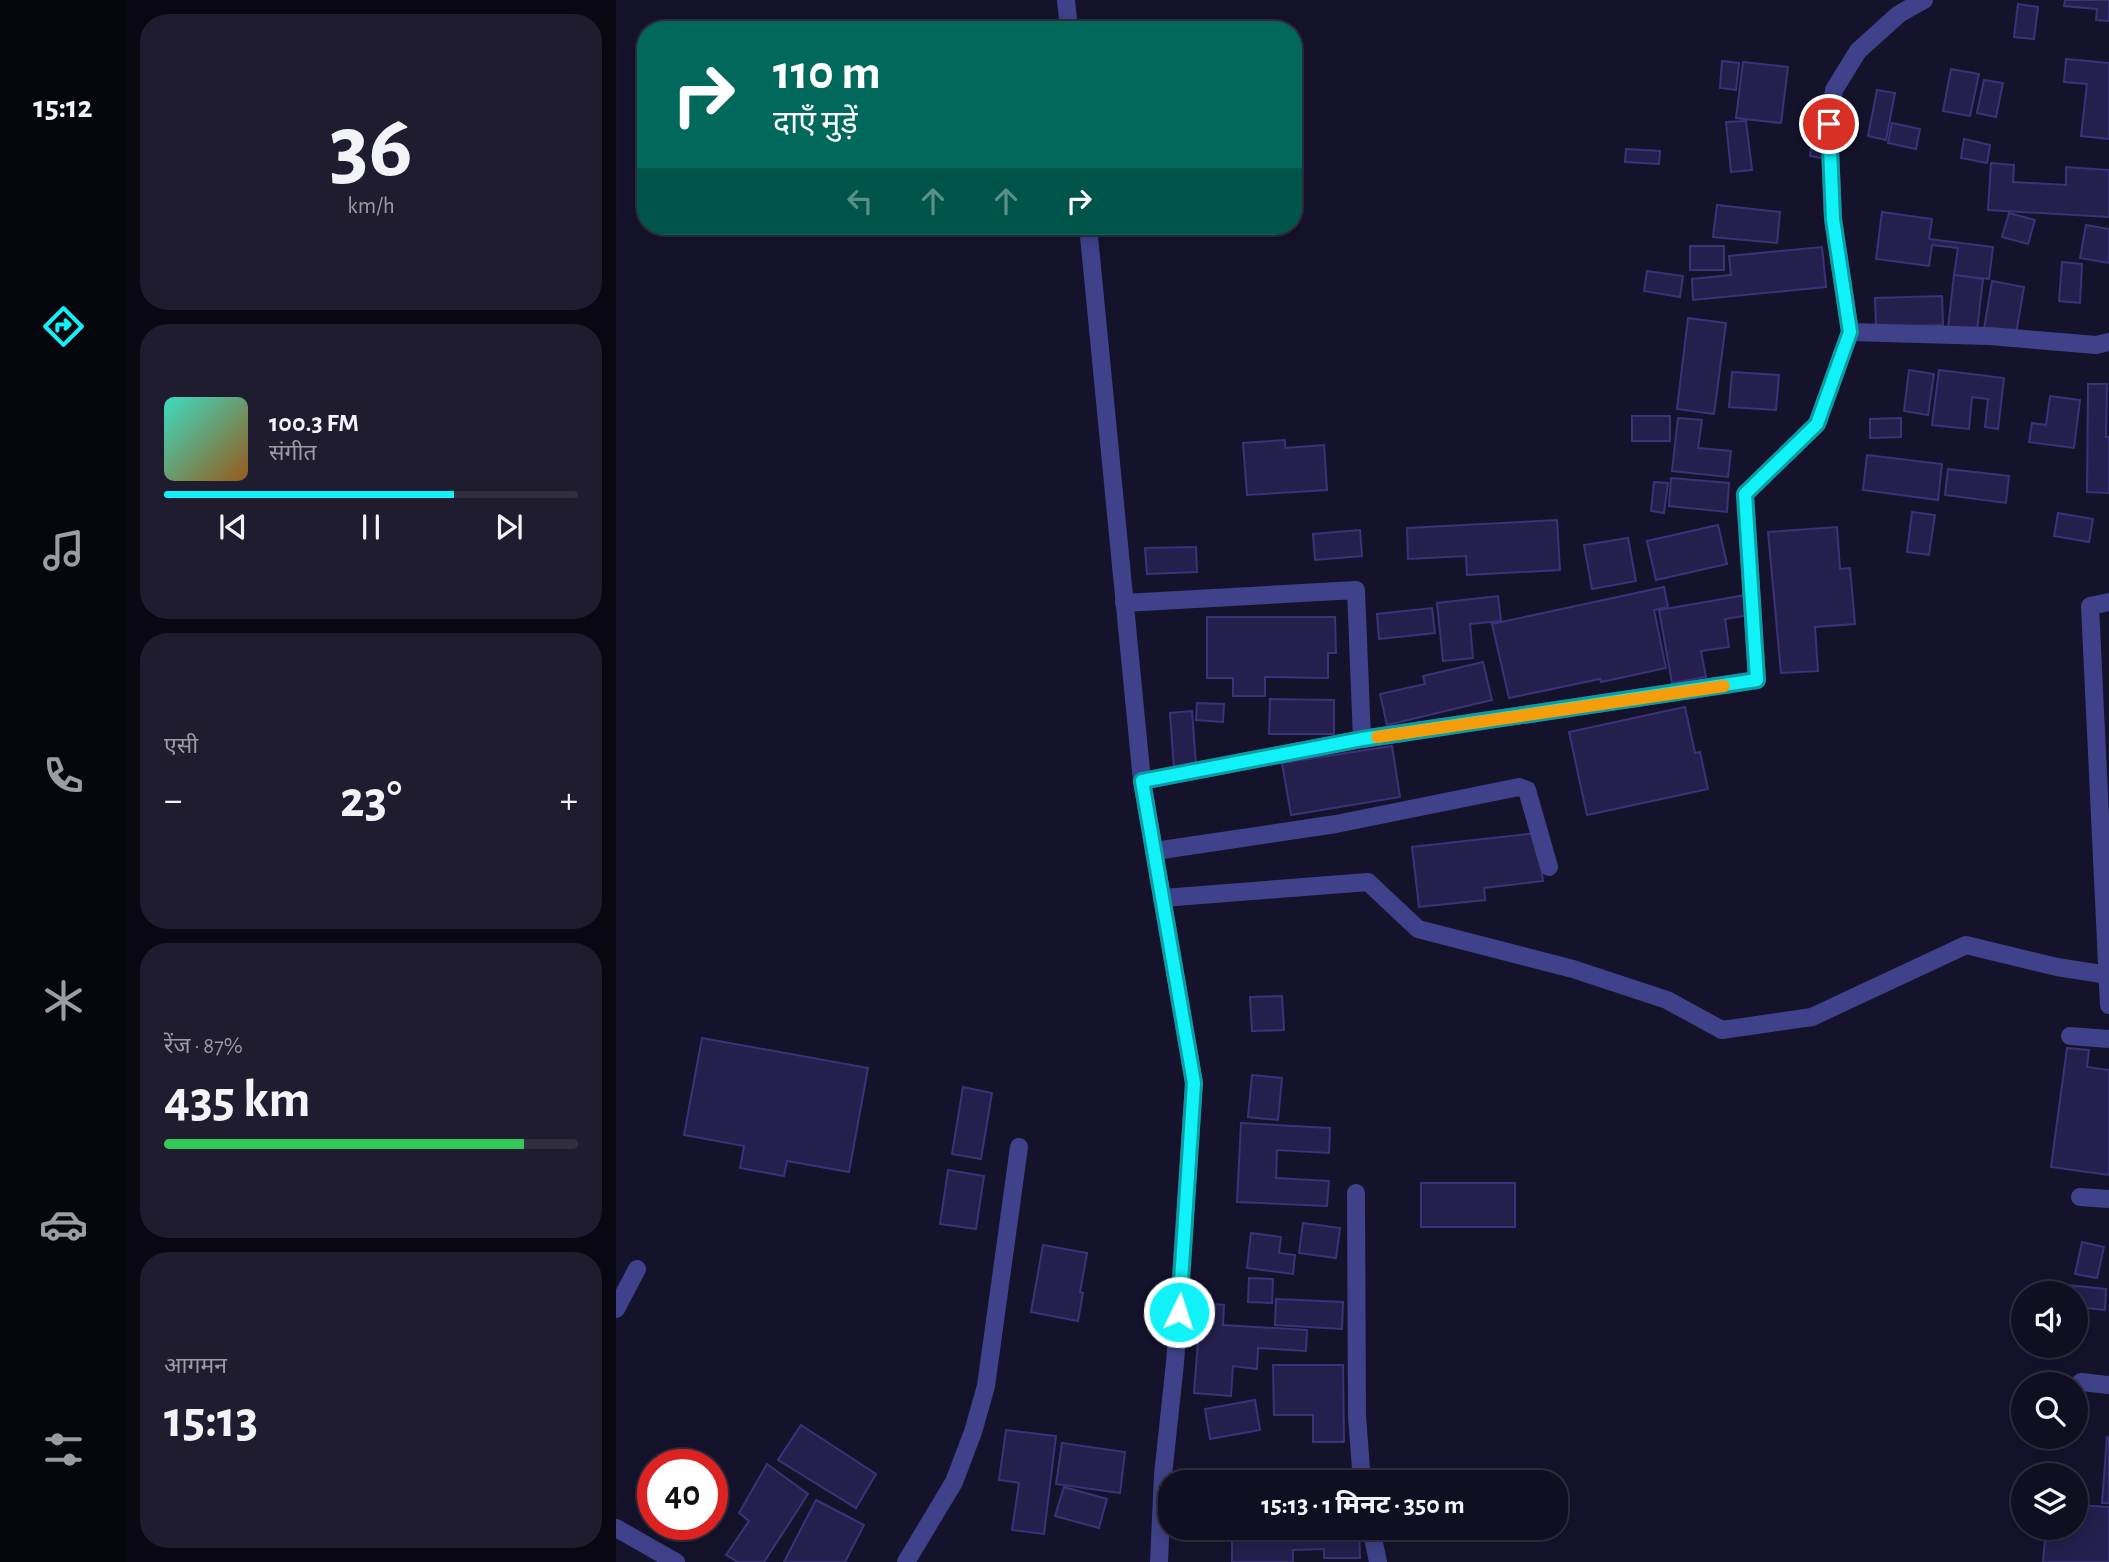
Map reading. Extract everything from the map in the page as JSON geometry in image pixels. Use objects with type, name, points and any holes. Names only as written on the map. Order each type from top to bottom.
[{"type":"street","points":[[1066,0],[1068,21]]},
{"type":"street","points":[[1142,781],[1362,739],[1757,680],[1745,494],[1817,424],[1850,332],[1833,219],[1829,124],[1834,90],[1858,51],[1899,14],[1924,0]]},
{"type":"street","points":[[1089,235],[1142,781],[1194,1083],[1158,1562]]},
{"type":"street","points":[[1850,332],[1989,337],[2096,345],[2109,342]]},
{"type":"street","points":[[1124,603],[1356,590],[1362,739]]},
{"type":"street","points":[[2109,601],[2090,606],[2109,1005]]},
{"type":"street","points":[[1155,851],[1336,824],[1519,787],[1527,790],[1549,867]]},
{"type":"street","points":[[1163,898],[1368,882],[1418,929],[1573,969],[1667,1000],[1723,1030],[1812,1017],[1966,945],[2057,967],[2108,975]]},
{"type":"street","points":[[2070,1036],[2109,1039]]},
{"type":"street","points":[[906,1562],[954,1482],[973,1432],[986,1386],[1019,1147]]},
{"type":"street","points":[[1356,1193],[1357,1416],[1361,1470]]},
{"type":"street","points":[[2080,1197],[2109,1199]]},
{"type":"street","points":[[616,1309],[637,1269]]},
{"type":"street","points":[[2088,1383],[2109,1385]]},
{"type":"street","points":[[616,1528],[676,1562]]},
{"type":"street","points":[[1373,1540],[1378,1562]]},
{"type":"building","points":[[2065,0],[2109,0],[2109,21],[2096,20],[2097,9],[2064,6]]},
{"type":"building","points":[[2018,4],[2038,7],[2034,39],[2014,37]]},
{"type":"building","points":[[2066,59],[2109,63],[2109,139],[2081,136],[2087,84],[2064,82]]},
{"type":"building","points":[[1722,61],[1739,63],[1736,90],[1720,88]]},
{"type":"building","points":[[1743,62],[1788,67],[1781,123],[1736,118]]},
{"type":"building","points":[[1951,69],[1979,74],[1970,116],[1943,111]]},
{"type":"building","points":[[1984,80],[2003,83],[1996,117],[1977,113]]},
{"type":"building","points":[[1877,90],[1895,93],[1886,140],[1868,136]]},
{"type":"building","points":[[1746,121],[1752,170],[1731,172],[1726,122]]},
{"type":"building","points":[[1892,123],[1920,129],[1916,149],[1888,143]]},
{"type":"building","points":[[1813,130],[1826,132],[1822,158],[1810,156]]},
{"type":"building","points":[[1964,139],[1990,145],[1987,163],[1961,158]]},
{"type":"building","points":[[1626,149],[1660,151],[1659,164],[1625,162]]},
{"type":"building","points":[[1991,163],[2014,165],[2013,182],[2066,185],[2066,167],[2109,170],[2109,217],[1988,210]]},
{"type":"building","points":[[1717,205],[1780,212],[1777,243],[1713,237]]},
{"type":"building","points":[[1882,212],[1932,219],[1929,239],[1993,247],[1989,279],[1954,275],[1958,248],[1932,245],[1929,266],[1876,259]]},
{"type":"building","points":[[2009,213],[2035,220],[2028,244],[2002,237]]},
{"type":"building","points":[[2086,225],[2109,229],[2109,263],[2080,258]]},
{"type":"building","points":[[1690,246],[1724,246],[1724,270],[1690,270]]},
{"type":"building","points":[[1822,247],[1826,287],[1693,300],[1692,279],[1731,275],[1729,256]]},
{"type":"building","points":[[2062,262],[2082,264],[2080,303],[2059,301]]},
{"type":"building","points":[[1647,271],[1683,276],[1680,297],[1644,291]]},
{"type":"building","points":[[1954,275],[1983,279],[1977,331],[1948,328]]},
{"type":"building","points":[[1992,281],[2024,287],[2016,334],[1984,329]]},
{"type":"building","points":[[1942,296],[1943,325],[1876,327],[1875,298]]},
{"type":"building","points":[[1688,318],[1726,323],[1714,414],[1677,409]]},
{"type":"building","points":[[1909,370],[1934,374],[1928,415],[1904,411]]},
{"type":"building","points":[[1939,370],[2004,378],[1998,429],[1985,427],[1988,399],[1972,397],[1969,429],[1932,425]]},
{"type":"building","points":[[1732,372],[1779,375],[1776,410],[1729,407]]},
{"type":"building","points":[[2088,384],[2107,384],[2109,493],[2087,492]]},
{"type":"building","points":[[2050,396],[2080,400],[2074,448],[2029,442],[2032,423],[2046,425]]},
{"type":"building","points":[[1632,416],[1670,416],[1670,441],[1632,441]]},
{"type":"building","points":[[1678,418],[1702,420],[1698,448],[1731,451],[1728,477],[1672,471]]},
{"type":"building","points":[[1901,418],[1901,437],[1870,438],[1870,419]]},
{"type":"building","points":[[1285,440],[1285,448],[1324,445],[1327,490],[1247,495],[1243,443]]},
{"type":"building","points":[[1867,455],[1942,464],[1938,500],[1863,490]]},
{"type":"building","points":[[1948,469],[2009,476],[2006,503],[1945,495]]},
{"type":"building","points":[[1671,478],[1729,483],[1727,512],[1669,506]]},
{"type":"building","points":[[1654,482],[1668,483],[1664,513],[1651,511]]},
{"type":"building","points":[[1912,512],[1935,515],[1929,555],[1907,552]]},
{"type":"building","points":[[2058,513],[2093,519],[2089,542],[2054,536]]},
{"type":"building","points":[[1557,520],[1560,570],[1467,575],[1466,556],[1408,559],[1407,528]]},
{"type":"building","points":[[1718,525],[1727,564],[1656,580],[1647,541]]},
{"type":"building","points":[[1837,527],[1840,569],[1850,568],[1855,624],[1815,627],[1818,671],[1781,673],[1768,532]]},
{"type":"building","points":[[1360,530],[1362,556],[1315,560],[1313,534]]},
{"type":"building","points":[[1628,538],[1636,581],[1592,589],[1584,545]]},
{"type":"building","points":[[1196,547],[1197,572],[1147,574],[1145,548]]},
{"type":"building","points":[[1664,587],[1668,607],[1654,610],[1666,668],[1509,698],[1492,624]]},
{"type":"building","points":[[1746,595],[1750,615],[1725,619],[1729,647],[1701,651],[1706,677],[1672,683],[1659,610]]},
{"type":"building","points":[[1498,596],[1501,621],[1470,624],[1473,658],[1443,661],[1437,603]]},
{"type":"building","points":[[1432,608],[1435,633],[1379,639],[1377,614]]},
{"type":"building","points":[[1207,617],[1335,617],[1336,653],[1328,653],[1328,678],[1265,677],[1265,696],[1233,696],[1233,678],[1207,678]]},
{"type":"building","points":[[1483,662],[1492,700],[1387,725],[1380,694],[1425,684],[1423,676]]},
{"type":"building","points":[[1270,699],[1334,700],[1334,734],[1269,734]]},
{"type":"building","points":[[1197,703],[1224,704],[1223,722],[1196,720]]},
{"type":"building","points":[[1685,707],[1695,753],[1700,752],[1708,789],[1587,815],[1569,732]]},
{"type":"building","points":[[1192,711],[1196,766],[1174,768],[1170,713]]},
{"type":"building","points":[[1392,746],[1400,797],[1291,815],[1282,763]]},
{"type":"building","points":[[1537,833],[1543,881],[1484,888],[1485,900],[1419,907],[1412,847]]},
{"type":"building","points":[[1282,996],[1284,1030],[1252,1031],[1250,997]]},
{"type":"building","points":[[702,1038],[868,1068],[849,1172],[787,1161],[784,1176],[740,1168],[744,1146],[684,1135]]},
{"type":"building","points":[[2067,1048],[2089,1050],[2087,1067],[2109,1070],[2109,1175],[2051,1167]]},
{"type":"building","points":[[1252,1075],[1282,1078],[1278,1120],[1248,1117]]},
{"type":"building","points":[[963,1087],[992,1093],[981,1159],[952,1154]]},
{"type":"building","points":[[1241,1123],[1330,1128],[1329,1153],[1277,1150],[1276,1178],[1329,1181],[1327,1206],[1237,1202]]},
{"type":"building","points":[[948,1170],[984,1176],[976,1229],[940,1224]]},
{"type":"building","points":[[1421,1183],[1515,1183],[1515,1227],[1421,1227]]},
{"type":"building","points":[[1303,1223],[1340,1228],[1336,1258],[1299,1253]]},
{"type":"building","points":[[1251,1233],[1281,1237],[1279,1253],[1295,1255],[1293,1274],[1247,1268]]},
{"type":"building","points":[[2082,1242],[2104,1247],[2097,1278],[2075,1274]]},
{"type":"building","points":[[1043,1245],[1087,1253],[1078,1321],[1031,1312]]},
{"type":"building","points":[[1249,1278],[1273,1279],[1272,1303],[1248,1302]]},
{"type":"building","points":[[2088,1287],[2106,1289],[2105,1310],[2088,1308]]},
{"type":"building","points":[[1276,1299],[1343,1302],[1342,1329],[1275,1325]]},
{"type":"building","points":[[1201,1303],[1224,1305],[1223,1325],[1307,1330],[1306,1351],[1258,1348],[1257,1369],[1233,1366],[1231,1396],[1194,1393]]},
{"type":"building","points":[[1273,1365],[1343,1365],[1344,1442],[1313,1442],[1313,1415],[1274,1415]]},
{"type":"building","points":[[1255,1400],[1260,1430],[1210,1439],[1205,1409]]},
{"type":"building","points":[[801,1425],[876,1474],[856,1508],[778,1460]]},
{"type":"building","points":[[1006,1430],[1056,1436],[1044,1534],[1012,1530],[1019,1483],[999,1480]]},
{"type":"building","points":[[2107,1437],[2109,1503],[2102,1503]]},
{"type":"building","points":[[1062,1443],[1125,1452],[1120,1493],[1056,1484]]},
{"type":"building","points":[[767,1464],[808,1494],[764,1562],[738,1562],[726,1555],[749,1521],[739,1513]]},
{"type":"building","points":[[1064,1487],[1107,1499],[1099,1528],[1055,1516]]},
{"type":"building","points":[[816,1500],[864,1525],[845,1562],[784,1562]]},
{"type":"building","points":[[2088,1506],[2109,1507],[2109,1562],[2043,1562],[2045,1540],[2088,1540]]},
{"type":"building","points":[[1232,1540],[1359,1540],[1360,1558],[1324,1558],[1324,1549],[1293,1550],[1293,1562],[1232,1562]]},
{"type":"slow traffic","points":[[1377,737],[1724,686]]},
{"type":"route","points":[[1179,1312],[1194,1083],[1142,781],[1362,739],[1757,680],[1745,494],[1817,424],[1850,332],[1833,219],[1829,124]]}]
